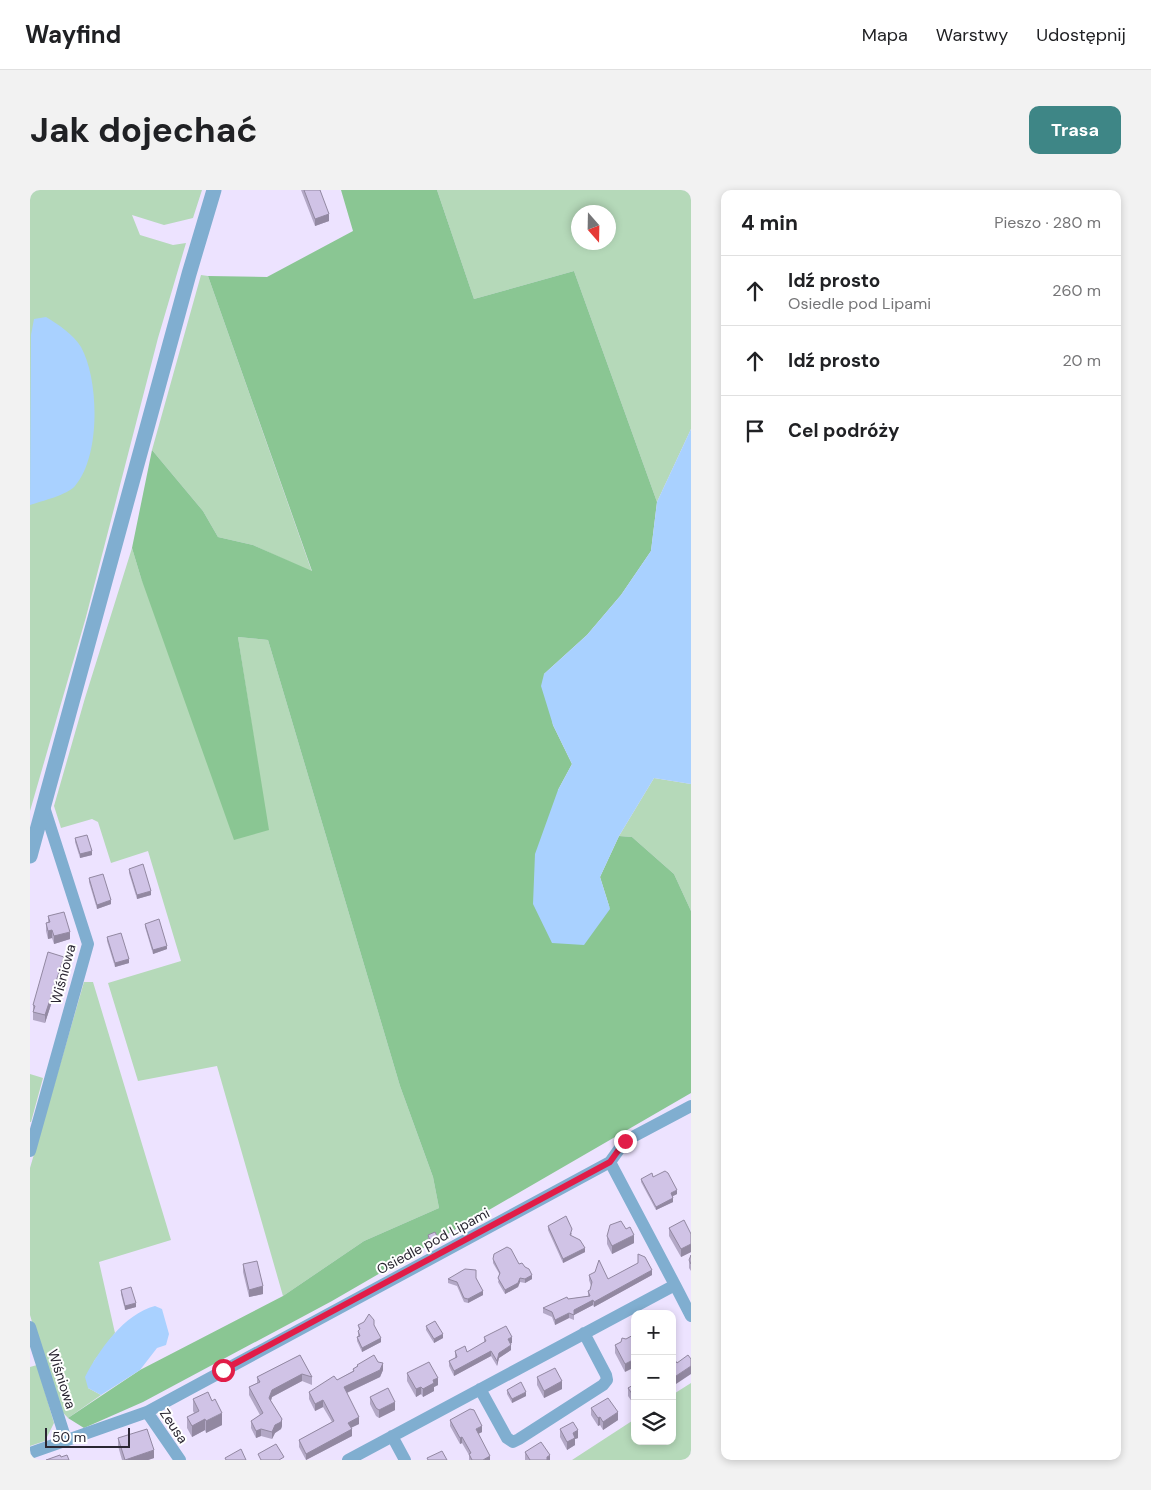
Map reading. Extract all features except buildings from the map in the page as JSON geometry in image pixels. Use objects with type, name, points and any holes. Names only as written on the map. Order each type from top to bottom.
[{"type":"street","points":[[30,856],[186,283],[214,190]]},
{"type":"street","name":"Wiśniowa","points":[[30,1151],[88,944],[44,807]]},
{"type":"street","points":[[691,1106],[625,1141],[610,1162],[691,1316]]},
{"type":"street","name":"Osiedle pod Lipami","points":[[147,1412],[610,1162]]},
{"type":"street","points":[[348,1460],[674,1285]]},
{"type":"street","name":"Wiśniowa","points":[[30,1327],[66,1440]]},
{"type":"street","points":[[480,1389],[507,1438],[513,1442],[519,1439],[603,1385],[607,1380],[584,1333]]},
{"type":"street","name":"Zeusa","points":[[30,1453],[147,1412],[180,1460]]},
{"type":"street","points":[[392,1436],[405,1460]]},
{"type":"green space","points":[[30,190],[202,190],[193,218],[164,225],[132,215],[140,235],[173,245],[186,243],[158,338],[86,617],[30,811]]},
{"type":"green space","points":[[341,190],[437,190],[474,299],[574,271],[657,502],[651,551],[621,595],[587,635],[544,674],[553,725],[572,764],[558,790],[610,909],[600,877],[619,836],[632,837],[674,874],[691,911],[691,1093],[332,1301],[143,1402],[84,1428],[68,1418],[140,1370],[283,1296],[364,1241],[439,1208],[433,1177],[400,1086],[268,640],[238,637],[269,830],[234,840],[132,548],[152,450],[203,511],[218,537],[253,545],[312,571],[208,276],[267,277],[353,231]]},
{"type":"green space","points":[[437,190],[691,190],[691,429],[657,502],[574,271],[474,299]]},
{"type":"green space","points":[[201,275],[208,276],[312,572],[253,545],[218,537],[203,511],[152,450]]},
{"type":"green space","points":[[132,548],[141,578],[268,830],[238,637],[268,640],[400,1086],[433,1177],[439,1208],[364,1241],[283,1296],[217,1066],[138,1081],[108,983],[181,961],[148,851],[111,863],[98,822],[92,819],[61,828],[54,806],[85,698]]},
{"type":"green space","points":[[654,778],[691,784],[691,911],[674,874],[632,837],[619,836]]},
{"type":"green space","points":[[84,982],[93,982],[171,1240],[99,1262],[115,1333],[94,1361],[88,1388],[101,1395],[68,1418],[56,1405],[30,1315],[30,1168]]},
{"type":"green space","points":[[30,1074],[43,1078],[31,1122],[30,1122]]},
{"type":"green space","points":[[37,1365],[54,1423],[45,1441],[30,1446],[30,1367]]},
{"type":"green space","points":[[691,1383],[691,1460],[572,1460],[631,1422],[631,1445],[676,1445],[676,1392]]},
{"type":"water","points":[[46,317],[74,338],[81,347],[87,361],[94,397],[93,437],[83,473],[75,486],[60,495],[30,505],[31,335],[34,319]]},
{"type":"water","points":[[691,429],[691,784],[654,778],[619,836],[600,877],[610,909],[584,945],[552,943],[533,904],[535,854],[558,790],[572,764],[553,725],[541,686],[544,674],[587,635],[621,595],[651,551],[657,502]]},
{"type":"water","points":[[155,1306],[162,1309],[169,1334],[166,1345],[157,1348],[140,1370],[101,1395],[88,1388],[85,1377],[105,1345],[133,1317]]},
{"type":"route","points":[[223,1370],[610,1162],[625,1141]]}]
